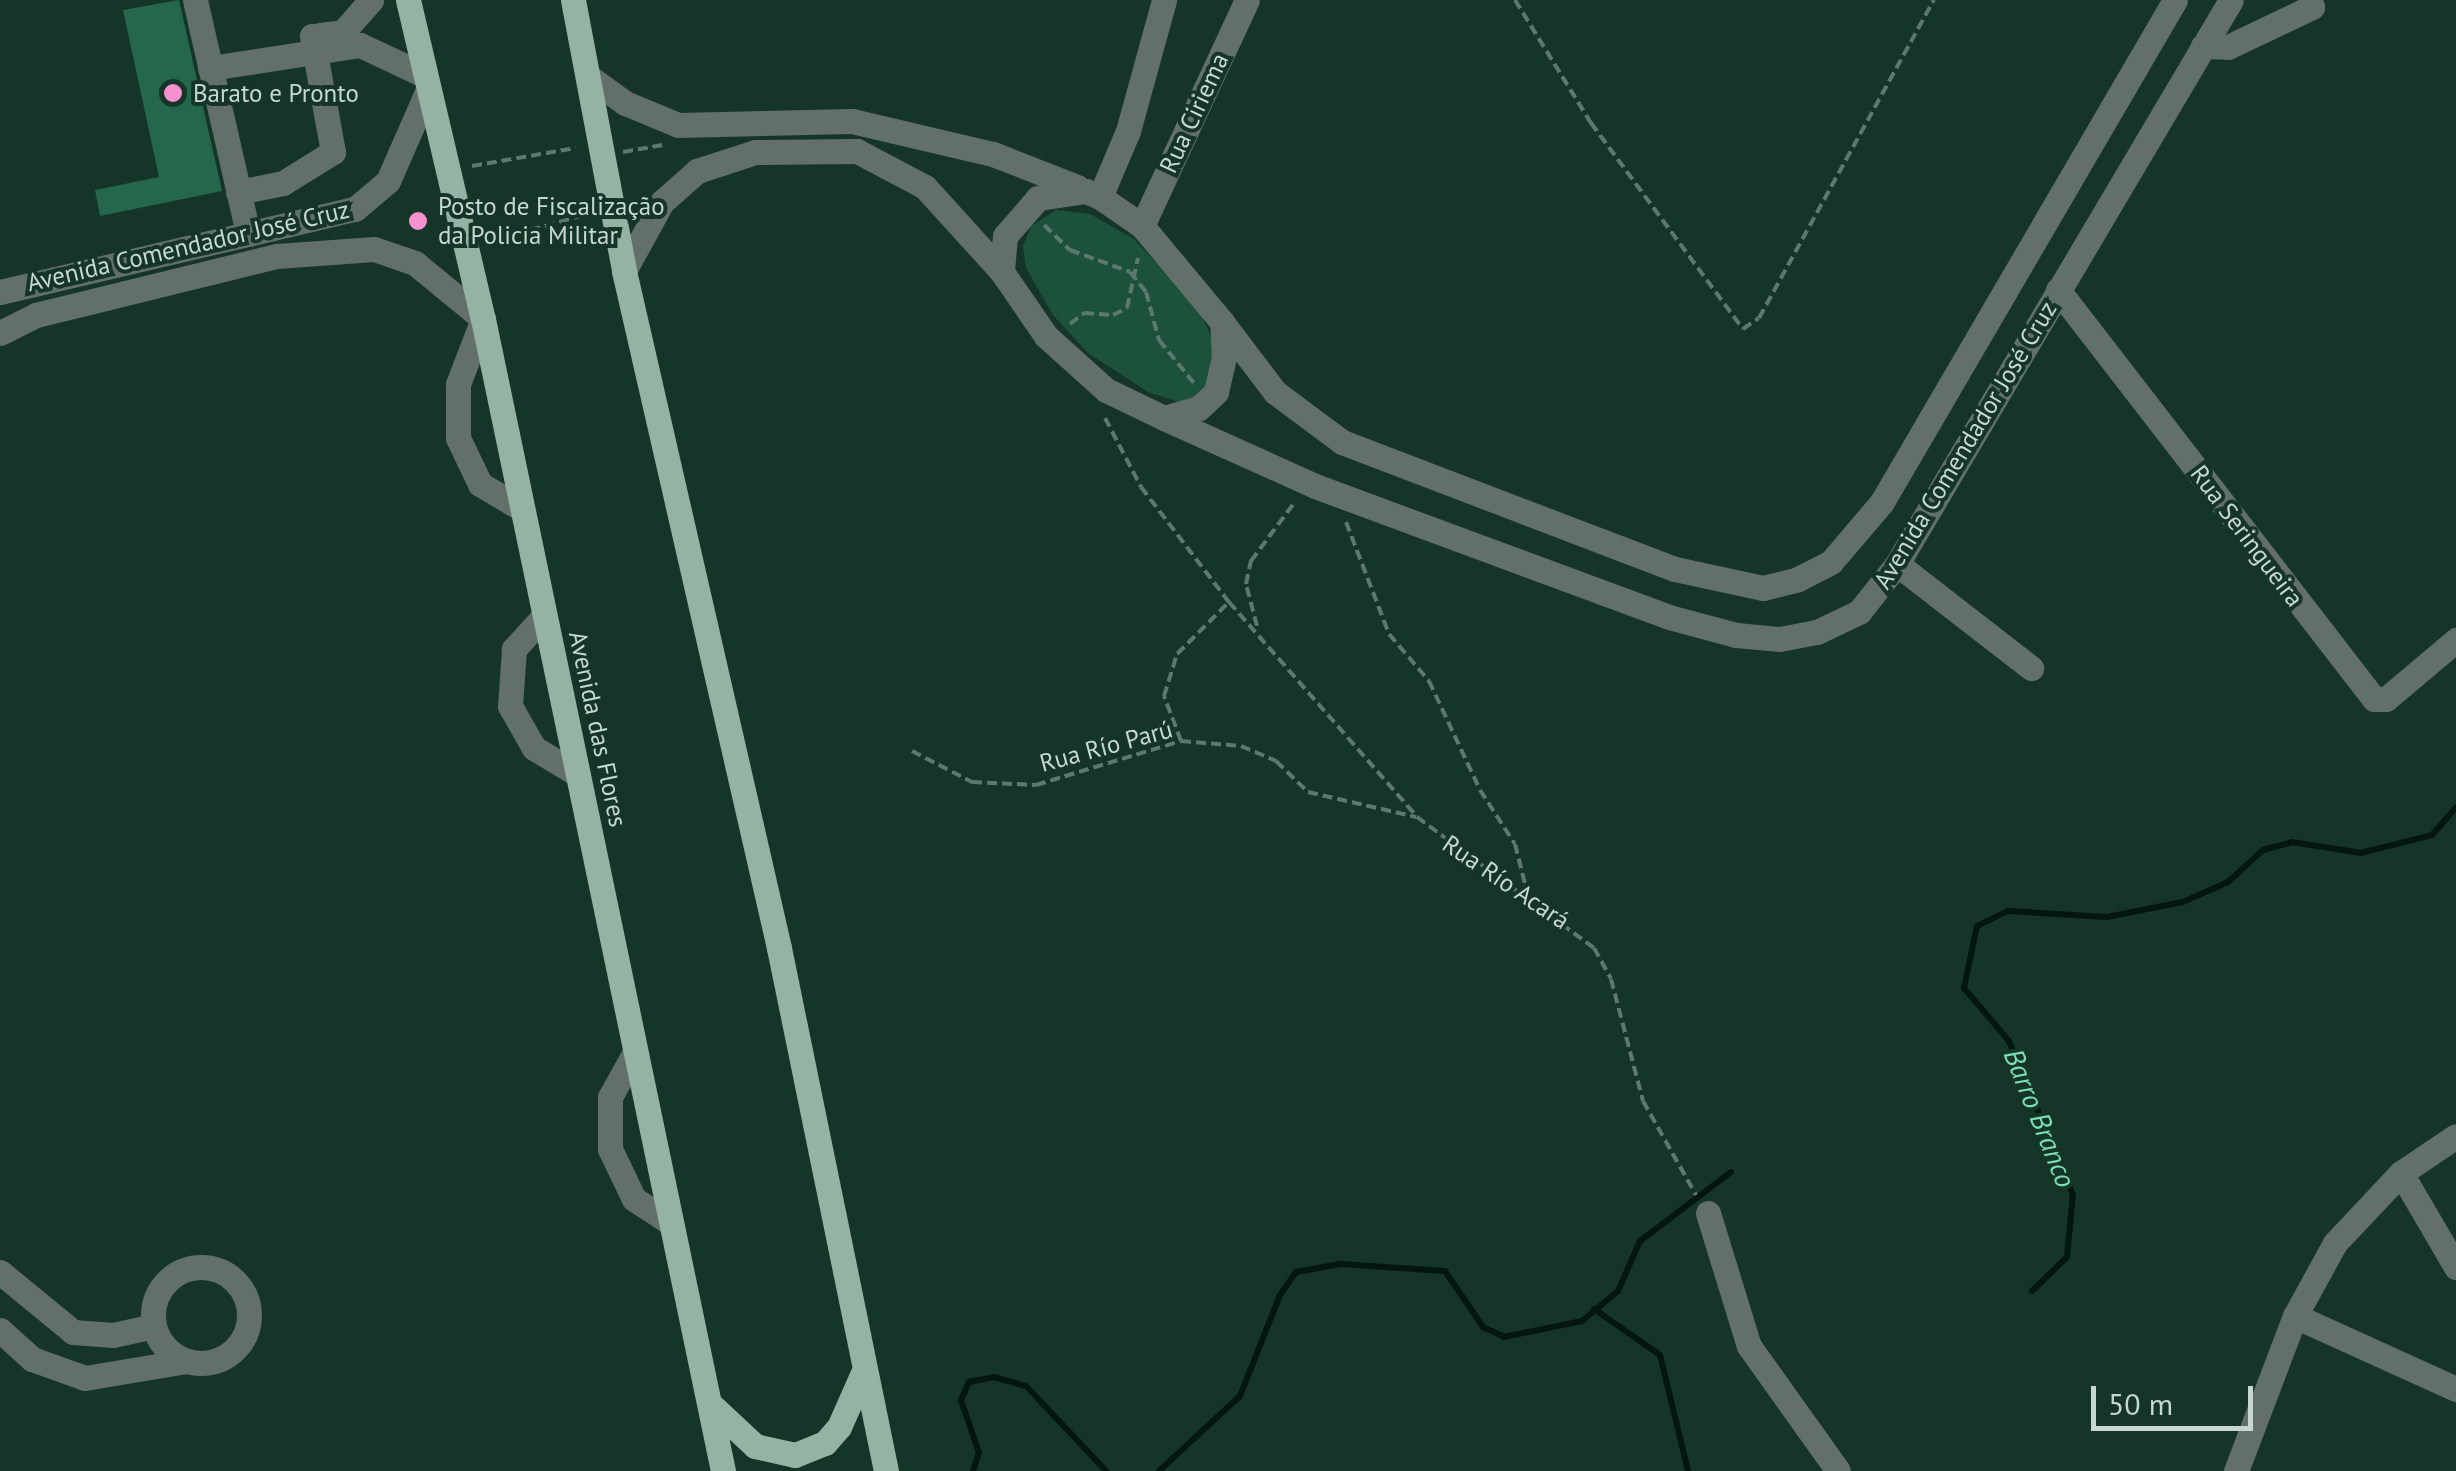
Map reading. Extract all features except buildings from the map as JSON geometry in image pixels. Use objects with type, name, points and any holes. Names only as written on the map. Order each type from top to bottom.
[{"type":"main road","name":"Avenida das Flores","points":[[408,0],[483,319],[722,1471]]},
{"type":"main road","points":[[573,0],[624,272],[779,948],[862,1375],[886,1471]]},
{"type":"main road","points":[[708,1400],[755,1446],[795,1455],[824,1443],[839,1427],[862,1375]]},
{"type":"street","points":[[195,0],[248,234]]},
{"type":"street","points":[[208,60],[314,43],[343,32],[371,0]]},
{"type":"street","points":[[1093,194],[1128,130],[1164,0]]},
{"type":"street","name":"Rua Ciriema","points":[[1146,231],[1247,0]]},
{"type":"street","name":"Avenida Comendador José Cruz","points":[[1093,194],[1146,231],[1275,392],[1342,442],[1675,569],[1763,588],[1798,579],[1831,562],[1882,502],[2174,0]]},
{"type":"street","name":"Avenida Comendador José Cruz","points":[[1002,272],[1046,336],[1088,376],[1164,418],[1324,489],[1668,617],[1736,634],[1780,639],[1842,622],[1859,612],[1897,564],[2231,0]]},
{"type":"street","points":[[2203,46],[2228,47],[2312,7],[2310,0]]},
{"type":"street","points":[[314,43],[360,46],[426,82]]},
{"type":"street","points":[[238,192],[287,179],[334,152],[314,43]]},
{"type":"street","points":[[588,76],[625,103],[678,125],[704,129],[852,121],[993,154],[1093,194]]},
{"type":"street","name":"Avenida Comendador José Cruz","points":[[0,292],[340,214],[374,196],[404,154],[426,82]]},
{"type":"street","points":[[624,272],[672,188],[697,171],[755,152],[824,146],[857,150],[898,168],[957,218],[1002,272]]},
{"type":"street","points":[[1002,272],[1005,236],[1026,208],[1056,192],[1093,194]]},
{"type":"street","name":"Avenida Comendador José Cruz","points":[[0,332],[36,316],[325,250],[374,250],[415,264],[483,319]]},
{"type":"street","name":"Rua Seringueira","points":[[2058,290],[2374,699],[2386,699],[2456,640]]},
{"type":"street","points":[[483,319],[458,384],[458,438],[480,484],[522,509]]},
{"type":"street","points":[[1164,418],[1209,400],[1222,376],[1222,322]]},
{"type":"street","points":[[1897,564],[2031,668]]},
{"type":"street","points":[[544,616],[514,649],[510,706],[534,748],[577,774]]},
{"type":"street","points":[[636,1052],[610,1096],[610,1149],[634,1199],[671,1224]]},
{"type":"street","points":[[2236,1471],[2295,1316],[2335,1243],[2401,1173],[2456,1136]]},
{"type":"street","points":[[2401,1173],[2456,1267]]},
{"type":"street","points":[[1708,1212],[1748,1346],[1838,1471]]},
{"type":"street","points":[[0,1330],[32,1360],[85,1378],[188,1362],[230,1354],[248,1330],[248,1302],[231,1277],[204,1267],[175,1274],[156,1297],[154,1326],[166,1348],[188,1362]]},
{"type":"street","points":[[0,1272],[73,1332],[113,1335],[154,1326]]},
{"type":"street","points":[[2295,1316],[2456,1389]]},
{"type":"path","points":[[1516,0],[1591,123],[1744,329],[1759,318],[1934,0]]},
{"type":"path","points":[[447,170],[600,144],[643,152],[664,144],[678,125]]},
{"type":"path","points":[[466,248],[612,207]]},
{"type":"path","points":[[1026,208],[1070,250],[1130,272],[1146,292],[1159,340],[1209,400]]},
{"type":"path","points":[[1046,336],[1084,313],[1112,316],[1126,308],[1130,272],[1146,231]]},
{"type":"path","name":"Rua Río Acará","points":[[1088,376],[1127,465],[1228,602],[1258,630],[1417,817],[1581,934],[1603,960],[1643,1100],[1682,1174]]},
{"type":"path","points":[[1324,489],[1389,634],[1429,681],[1480,790],[1515,844],[1529,900]]},
{"type":"path","name":"Rua Río Acará","points":[[1258,630],[1246,584],[1251,561],[1274,523],[1324,489]]},
{"type":"path","points":[[1181,741],[1164,696],[1177,654],[1228,602]]},
{"type":"path","name":"Rua Río Parú","points":[[912,752],[972,782],[1036,785],[1181,741],[1240,746],[1276,762],[1308,792],[1417,817]]},
{"type":"green space","points":[[1056,210],[1090,214],[1134,239],[1199,310],[1216,347],[1205,393],[1179,402],[1148,392],[1088,353],[1053,315],[1026,268],[1023,246],[1031,226]]},
{"type":"waterway","name":"Barro Branco","points":[[2032,1291],[2067,1257],[2073,1195],[2009,1041],[1964,988],[1977,926],[2008,911],[2107,917],[2183,902],[2228,882],[2263,850],[2292,842],[2361,853],[2432,835],[2456,807]]},
{"type":"waterway","points":[[1159,1471],[1240,1396],[1280,1295],[1296,1272],[1340,1264],[1445,1271],[1483,1327],[1504,1337],[1582,1321],[1618,1291],[1640,1241],[1731,1172]]},
{"type":"waterway","points":[[1594,1309],[1660,1355],[1688,1471]]},
{"type":"waterway","points":[[973,1471],[979,1453],[961,1400],[969,1382],[994,1377],[1026,1386],[1106,1471]]},
{"type":"place","name":"Barato e Pronto","points":[[173,93]]},
{"type":"place","name":"Posto de Fiscalização da Policia Militar","points":[[418,221]]}]
